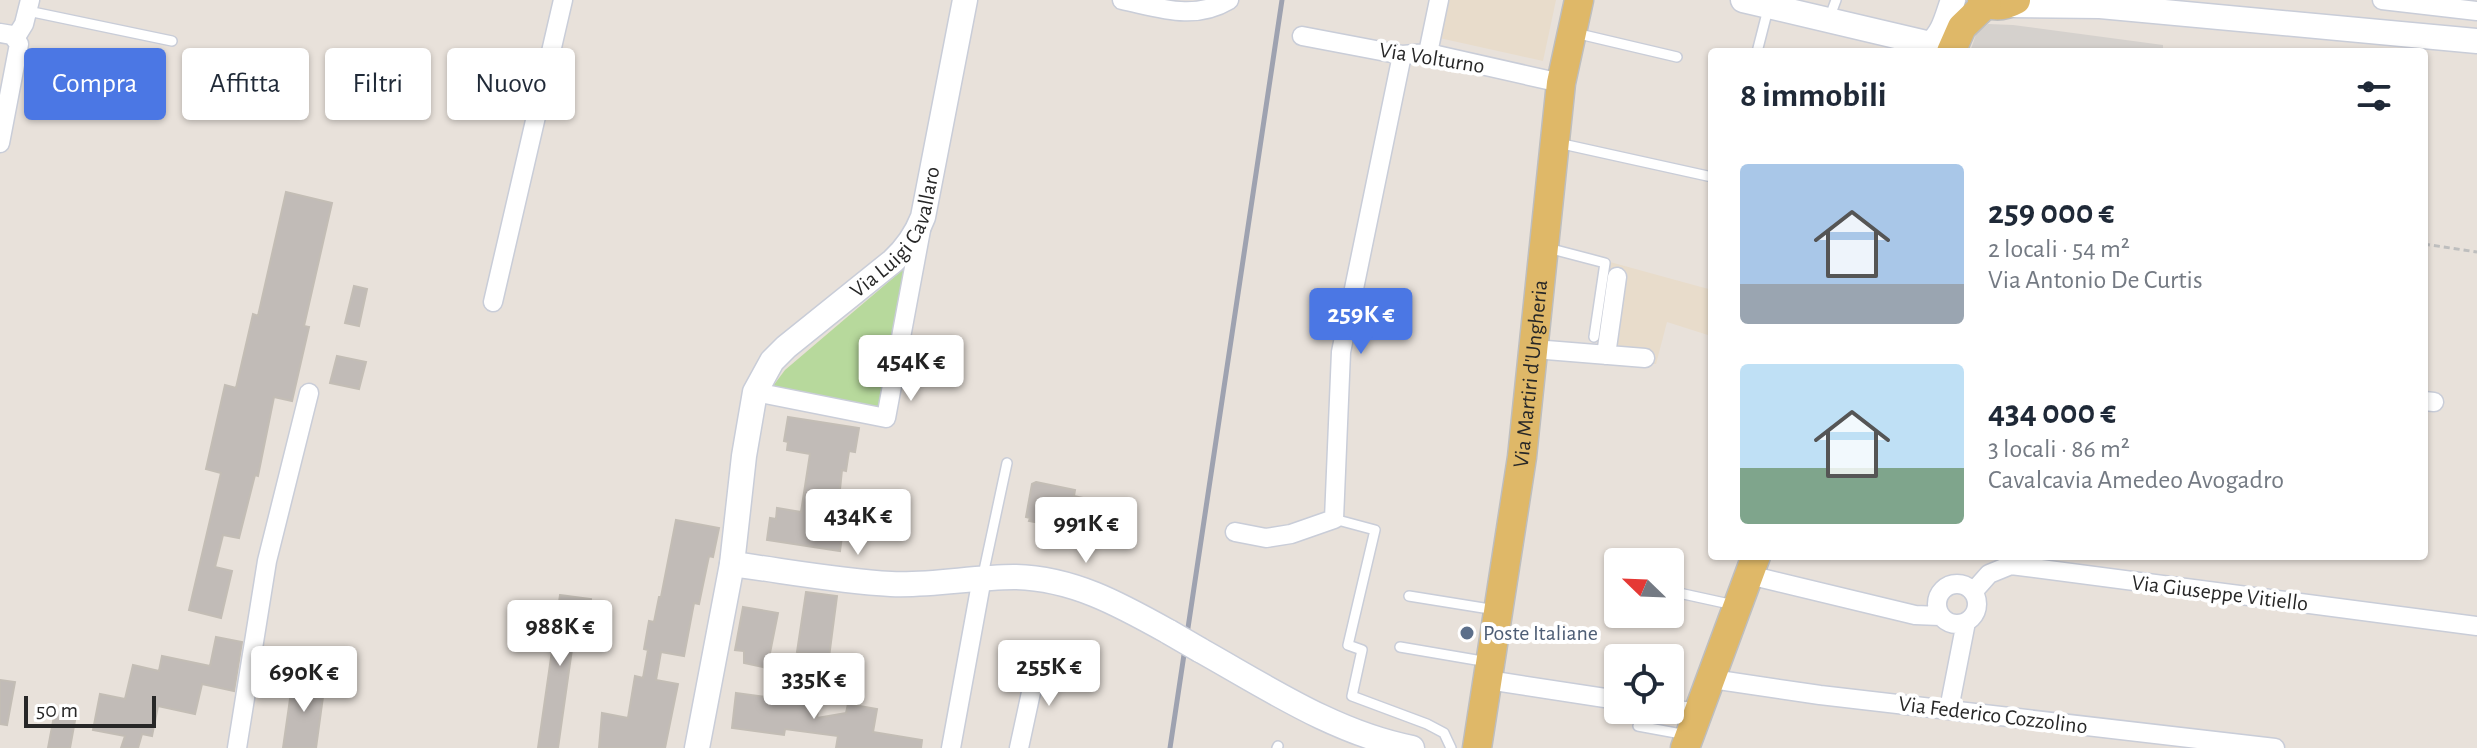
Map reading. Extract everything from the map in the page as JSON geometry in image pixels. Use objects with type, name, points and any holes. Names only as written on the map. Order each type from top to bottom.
[{"type":"main road","name":"Via Martiri d'Ungheria","points":[[1477,748],[1522,457],[1561,83],[1579,0]]},
{"type":"main road","points":[[1939,48],[1962,27],[1998,2]]},
{"type":"main road","points":[[1691,732],[1752,566]]},
{"type":"street","points":[[493,302],[563,0]]},
{"type":"street","name":"Via Luigi Cavallaro","points":[[697,748],[732,564],[744,456],[755,392],[772,361],[786,347],[905,250],[923,217],[965,0]]},
{"type":"street","points":[[1122,0],[1196,13],[1213,9],[1229,0]]},
{"type":"street","points":[[1428,53],[1439,0]]},
{"type":"street","points":[[1743,0],[1769,6],[1832,9],[1935,48]]},
{"type":"street","points":[[1938,48],[1953,0]]},
{"type":"street","points":[[2382,0],[2477,11]]},
{"type":"street","points":[[1998,2],[2093,3],[2477,41]]},
{"type":"street","points":[[0,143],[19,44],[8,35],[29,6]]},
{"type":"street","name":"Via Volturno","points":[[1302,36],[1402,55],[1428,53],[1561,83]]},
{"type":"street","points":[[1235,532],[1266,538],[1291,534],[1334,519],[1341,352],[1402,55]]},
{"type":"street","points":[[755,392],[886,418],[923,217]]},
{"type":"street","points":[[1606,355],[1617,277]]},
{"type":"street","points":[[1534,349],[1645,358]]},
{"type":"street","points":[[237,748],[267,561],[309,393]]},
{"type":"street","points":[[732,564],[890,584],[921,585],[1016,577],[1071,585],[1108,599],[1338,726],[1412,748]]},
{"type":"street","name":"Via Giuseppe Vitiello","points":[[1973,592],[1989,574],[2011,565],[2477,626]]},
{"type":"street","points":[[1752,566],[1915,615],[1940,616]]},
{"type":"street","points":[[951,748],[982,578]]},
{"type":"street","points":[[1949,709],[1966,622],[1975,612],[1976,598],[1973,592],[1961,585],[1948,586],[1938,596],[1940,616],[1949,623],[1966,622]]},
{"type":"street","points":[[1019,748],[1038,660]]},
{"type":"street","points":[[1490,672],[1604,697]]},
{"type":"street","name":"Via Federico Cozzolino","points":[[1712,679],[2275,748]]},
{"type":"lane","points":[[29,6],[172,41]]},
{"type":"lane","points":[[1758,48],[1769,6]]},
{"type":"lane","points":[[1572,33],[1677,57]]},
{"type":"lane","points":[[1555,143],[1708,176]]},
{"type":"lane","points":[[1545,247],[1605,263],[1594,337]]},
{"type":"lane","points":[[982,578],[1007,463]]},
{"type":"lane","points":[[1334,519],[1375,530],[1348,645],[1362,650],[1352,696],[1427,724],[1444,733],[1451,748]]},
{"type":"lane","points":[[1684,594],[1737,606]]},
{"type":"lane","points":[[1409,596],[1499,611]]},
{"type":"lane","points":[[1400,647],[1490,672]]},
{"type":"lane","points":[[1638,726],[1691,732]]},
{"type":"path","points":[[2428,245],[2477,252]]},
{"type":"shaded area","points":[[1443,0],[1556,0],[1543,61],[1435,37]]},
{"type":"shaded area","points":[[1988,24],[2013,25],[2163,45],[2163,48],[1971,48],[1976,34]]},
{"type":"shaded area","points":[[1610,262],[1708,289],[1708,335],[1667,322],[1656,364],[1554,356],[1596,349]]},
{"type":"green space","points":[[906,267],[879,412],[770,390],[785,370]]},
{"type":"building","points":[[286,192],[332,203],[304,326],[309,327],[292,401],[274,397],[258,476],[255,475],[239,538],[223,535],[215,567],[232,571],[221,618],[189,610],[221,473],[206,469],[225,385],[236,388],[253,314],[258,316]]},
{"type":"building","points":[[354,286],[367,289],[359,326],[345,323]]},
{"type":"building","points":[[337,356],[366,362],[359,389],[330,383]]},
{"type":"building","points":[[788,417],[859,428],[855,452],[849,451],[846,471],[842,470],[836,528],[843,529],[840,551],[767,540],[770,518],[776,519],[777,508],[801,512],[810,454],[787,450],[788,442],[784,441]]},
{"type":"building","points":[[1036,482],[1075,490],[1074,496],[1083,498],[1076,521],[1047,521],[1046,524],[1029,521],[1030,518],[1026,517],[1032,484]]},
{"type":"building","points":[[676,520],[719,528],[713,557],[709,556],[699,604],[694,603],[684,656],[661,652],[656,680],[678,684],[665,748],[599,748],[602,713],[628,718],[635,676],[643,678],[649,621],[654,622],[661,597]]},
{"type":"building","points":[[806,592],[837,596],[829,657],[797,652]]},
{"type":"building","points":[[560,595],[591,599],[589,616],[577,614],[558,748],[538,748]]},
{"type":"building","points":[[743,607],[778,613],[767,668],[744,663],[744,651],[735,650]]},
{"type":"building","points":[[216,637],[242,642],[234,691],[202,684],[195,714],[158,706],[152,736],[142,734],[138,748],[121,748],[125,736],[93,730],[100,694],[125,699],[133,665],[159,671],[162,656],[210,666]]},
{"type":"building","points":[[293,678],[325,682],[316,748],[283,748]]},
{"type":"building","points":[[0,680],[15,682],[7,725],[0,724]]},
{"type":"building","points":[[736,693],[796,701],[797,693],[820,697],[817,718],[846,713],[848,704],[877,709],[873,732],[922,740],[921,748],[836,748],[838,736],[785,729],[784,735],[732,728]]},
{"type":"building","points":[[55,711],[76,715],[70,748],[48,748]]},
{"type":"railway","points":[[1170,748],[1282,0]]},
{"type":"place","name":"Poste Italiane","points":[[1467,633]]}]
